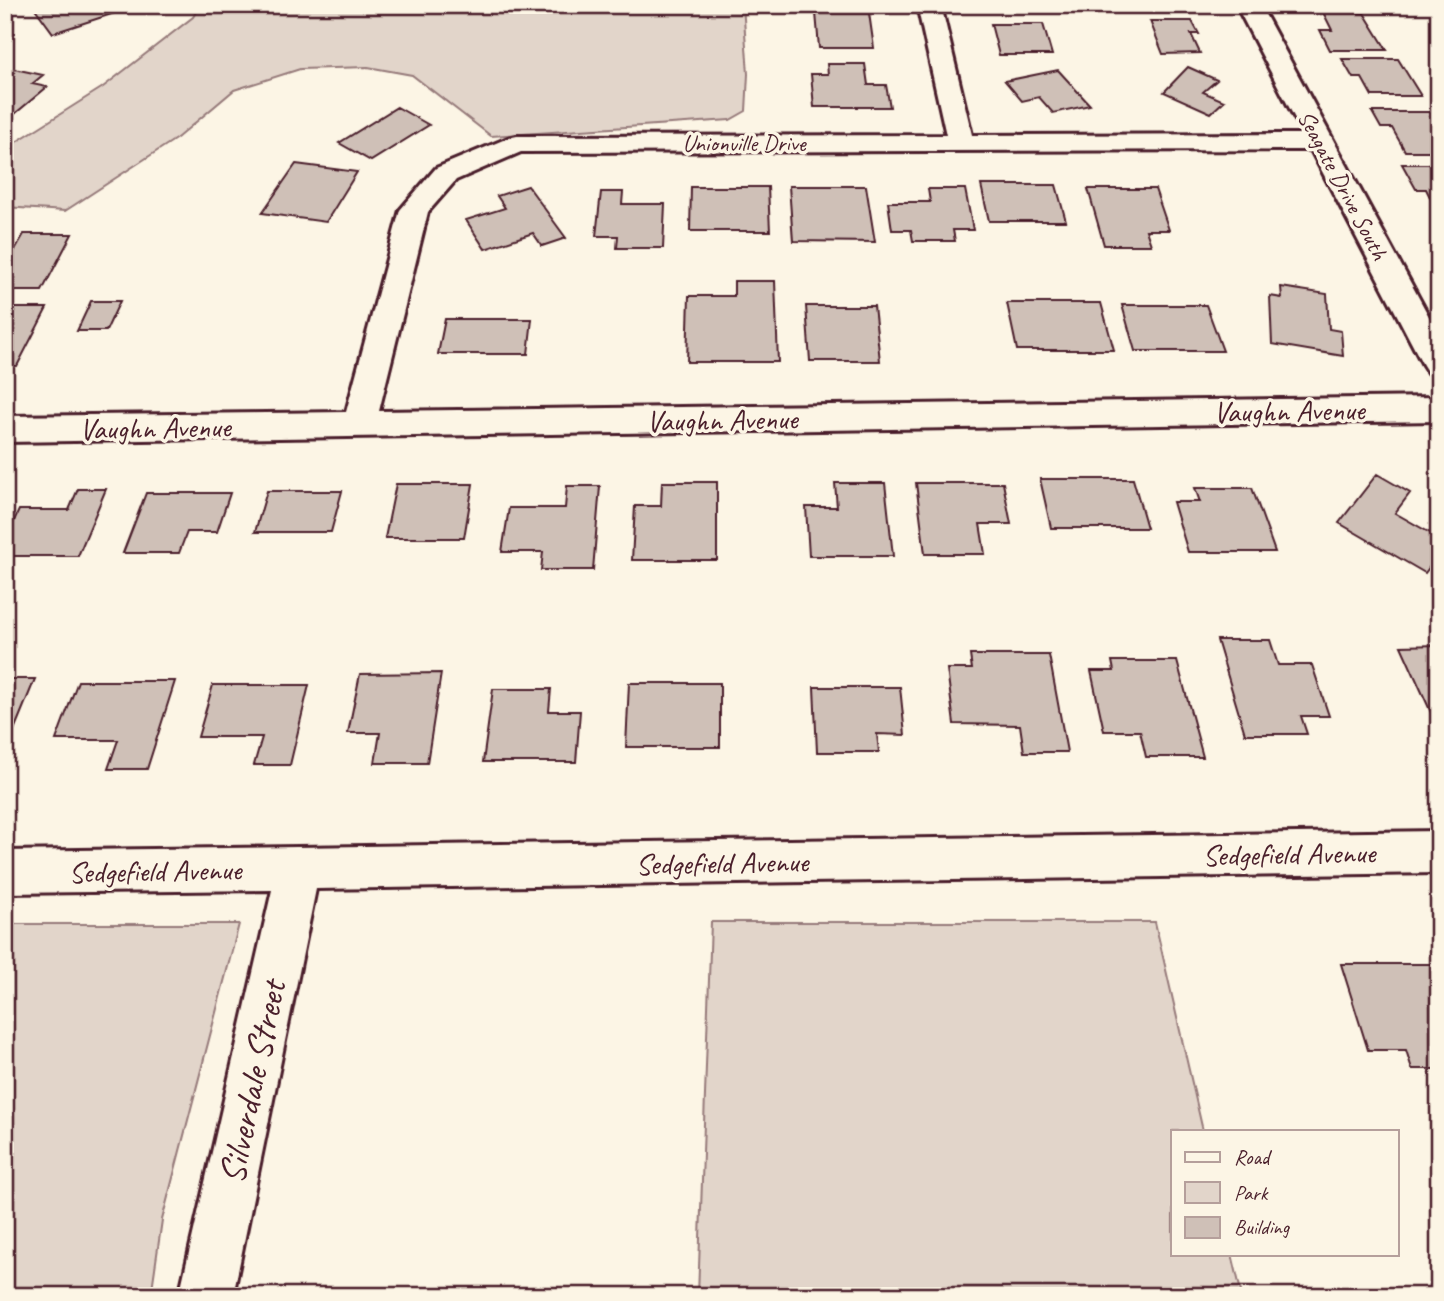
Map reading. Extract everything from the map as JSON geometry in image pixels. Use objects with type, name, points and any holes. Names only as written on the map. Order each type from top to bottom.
[{"type":"street","points":[[929,5],[961,143]]},
{"type":"street","name":"Seagate Drive South","points":[[1248,5],[1439,365]]},
{"type":"street","name":"Unionville Drive","points":[[359,426],[414,210],[446,174],[517,144],[1320,142]]},
{"type":"street","name":"Vaughn Avenue","points":[[5,429],[1439,409]]},
{"type":"street","name":"Sedgefield Avenue","points":[[5,873],[1439,852]]},
{"type":"street","name":"Silverdale Street","points":[[206,1296],[298,869]]},
{"type":"green space","points":[[200,5],[743,5],[748,74],[746,111],[730,120],[491,136],[412,75],[368,67],[300,69],[234,90],[177,138],[65,211],[5,207],[5,149],[103,87],[193,17]]},
{"type":"green space","points":[[711,922],[1155,922],[1203,1130],[1171,1130],[1171,1256],[1232,1256],[1242,1296],[698,1296]]},
{"type":"green space","points":[[5,924],[239,924],[162,1220],[151,1296],[5,1296]]},
{"type":"building","points":[[116,5],[121,11],[53,33],[34,7]]},
{"type":"building","points":[[1156,5],[1192,5],[1195,11],[1159,11]]},
{"type":"building","points":[[1323,12],[1364,13],[1387,50],[1330,50],[1320,30],[1332,30]]},
{"type":"building","points":[[816,13],[869,13],[874,48],[819,48]]},
{"type":"building","points":[[1150,21],[1192,21],[1199,34],[1191,34],[1200,53],[1163,54]]},
{"type":"building","points":[[991,24],[1043,24],[1052,55],[999,55]]},
{"type":"building","points":[[1342,59],[1398,59],[1421,96],[1372,96],[1362,78],[1353,78]]},
{"type":"building","points":[[827,64],[865,64],[868,85],[886,85],[890,107],[814,107],[811,74],[828,74]]},
{"type":"building","points":[[5,67],[43,75],[32,84],[47,87],[5,122]]},
{"type":"building","points":[[1188,67],[1217,80],[1203,92],[1224,101],[1211,113],[1164,92]]},
{"type":"building","points":[[1058,70],[1090,105],[1053,113],[1039,97],[1022,101],[1005,81]]},
{"type":"building","points":[[397,107],[429,125],[371,161],[339,143]]},
{"type":"building","points":[[1372,112],[1439,112],[1439,151],[1405,151],[1392,128],[1381,128]]},
{"type":"building","points":[[296,164],[357,172],[326,222],[262,213]]},
{"type":"building","points":[[1402,164],[1439,164],[1439,205],[1434,205],[1426,189],[1416,189]]},
{"type":"building","points":[[981,185],[1056,185],[1066,221],[989,221]]},
{"type":"building","points":[[528,186],[566,238],[542,246],[533,233],[485,249],[466,220],[505,208],[497,196]]},
{"type":"building","points":[[789,186],[866,186],[875,242],[793,241]]},
{"type":"building","points":[[691,187],[768,187],[770,231],[690,231]]},
{"type":"building","points":[[928,189],[965,189],[973,230],[953,230],[955,241],[913,241],[911,230],[892,230],[888,202],[930,202]]},
{"type":"building","points":[[1088,189],[1155,189],[1169,230],[1146,230],[1151,245],[1104,245]]},
{"type":"building","points":[[601,192],[623,192],[622,204],[665,204],[663,248],[617,248],[618,236],[596,236]]},
{"type":"building","points":[[24,234],[72,234],[42,291],[5,291],[5,267]]},
{"type":"building","points":[[734,281],[775,281],[778,362],[687,362],[689,296],[734,296]]},
{"type":"building","points":[[1281,287],[1327,294],[1329,329],[1341,331],[1343,356],[1272,344],[1270,296],[1282,298]]},
{"type":"building","points":[[91,301],[120,301],[106,331],[77,331]]},
{"type":"building","points":[[1007,303],[1101,303],[1114,350],[1017,350]]},
{"type":"building","points":[[1122,305],[1206,305],[1223,351],[1135,351]]},
{"type":"building","points":[[806,306],[874,306],[880,361],[810,361]]},
{"type":"building","points":[[5,308],[47,308],[17,366],[5,366]]},
{"type":"building","points":[[445,319],[532,319],[528,354],[438,354]]},
{"type":"building","points":[[1377,474],[1410,493],[1395,513],[1439,538],[1439,554],[1425,573],[1339,523]]},
{"type":"building","points":[[1040,479],[1133,479],[1147,528],[1051,528]]},
{"type":"building","points":[[662,482],[717,482],[717,560],[632,560],[635,506],[661,506]]},
{"type":"building","points":[[835,483],[885,483],[893,556],[809,556],[806,507],[837,507]]},
{"type":"building","points":[[916,483],[1003,483],[1011,524],[980,524],[985,554],[925,554]]},
{"type":"building","points":[[396,484],[473,484],[464,538],[385,538]]},
{"type":"building","points":[[567,486],[600,486],[593,570],[541,570],[543,552],[502,552],[509,508],[565,508]]},
{"type":"building","points":[[1195,488],[1252,488],[1275,552],[1188,552],[1173,502],[1200,502]]},
{"type":"building","points":[[78,489],[106,489],[78,556],[5,556],[5,540],[19,510],[69,510]]},
{"type":"building","points":[[267,491],[342,491],[331,532],[255,532]]},
{"type":"building","points":[[146,493],[230,493],[217,532],[187,532],[179,553],[123,553]]},
{"type":"building","points":[[1217,640],[1270,640],[1278,665],[1312,665],[1329,716],[1301,716],[1307,734],[1245,734]]},
{"type":"building","points":[[1439,645],[1439,730],[1401,646]]},
{"type":"building","points":[[970,655],[1049,655],[1067,752],[1024,752],[1020,725],[954,724],[947,669],[972,669]]},
{"type":"building","points":[[1112,661],[1177,661],[1203,757],[1146,757],[1140,731],[1104,731],[1091,671],[1114,671]]},
{"type":"building","points":[[441,673],[427,763],[375,763],[380,733],[348,733],[360,674]]},
{"type":"building","points":[[5,679],[35,679],[5,752]]},
{"type":"building","points":[[78,681],[175,681],[147,769],[108,769],[118,740],[56,740]]},
{"type":"building","points":[[629,683],[720,683],[720,747],[626,747]]},
{"type":"building","points":[[213,685],[309,685],[290,765],[254,765],[262,737],[198,737]]},
{"type":"building","points":[[814,687],[900,687],[905,735],[877,734],[879,752],[817,752]]},
{"type":"building","points":[[493,689],[551,689],[549,711],[580,711],[576,762],[483,762]]},
{"type":"building","points":[[1341,964],[1439,964],[1439,1069],[1412,1069],[1406,1050],[1368,1050]]}]
